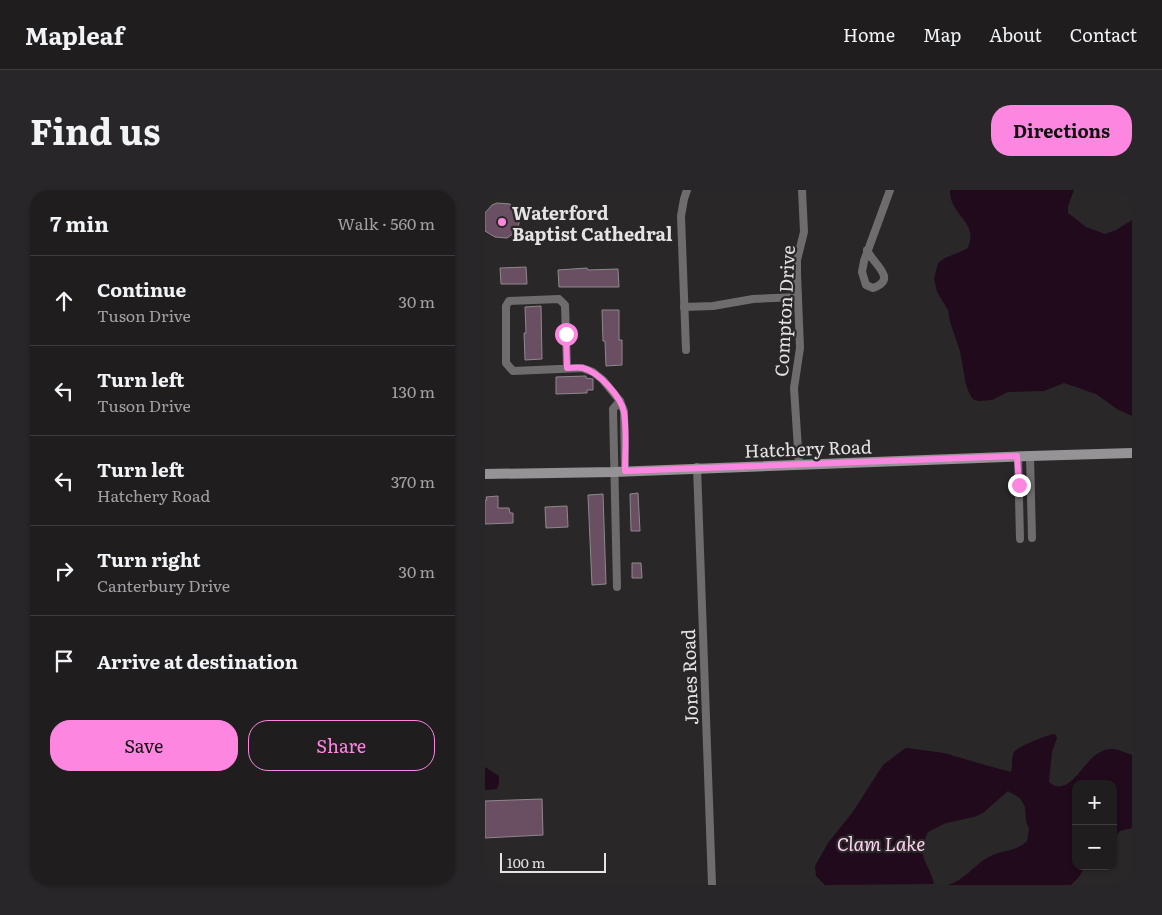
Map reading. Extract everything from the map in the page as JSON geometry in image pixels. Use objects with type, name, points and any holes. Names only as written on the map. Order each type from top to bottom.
[{"type":"street","points":[[686,350],[681,216],[687,190]]},
{"type":"street","name":"Compton Drive","points":[[799,464],[795,388],[801,348],[797,260],[804,232],[802,190]]},
{"type":"street","points":[[867,250],[884,273],[884,281],[880,286],[873,288],[866,286],[862,272],[867,250],[890,190]]},
{"type":"street","points":[[684,307],[713,306],[753,299],[798,297]]},
{"type":"street","points":[[567,368],[565,306],[559,299],[509,301],[506,306],[506,363],[513,371],[582,368],[593,372],[603,380],[620,401],[624,411],[625,471]]},
{"type":"street","points":[[617,587],[613,409],[620,401]]},
{"type":"street","name":"Hatchery Road","points":[[485,474],[614,472],[697,467],[1132,453]]},
{"type":"street","points":[[1017,456],[1019,539]]},
{"type":"street","points":[[1030,456],[1032,538]]},
{"type":"street","name":"Jones Road","points":[[697,467],[711,885]]},
{"type":"water","points":[[950,190],[1074,190],[1068,206],[1068,213],[1086,227],[1105,234],[1116,230],[1132,220],[1132,416],[1117,409],[1096,394],[1064,383],[1044,391],[1008,392],[992,400],[974,400],[966,385],[960,351],[948,310],[937,292],[934,279],[938,263],[967,249],[970,240],[968,225],[954,206]]},
{"type":"water","name":"Clam Lake","points":[[1055,734],[1057,738],[1052,752],[1049,782],[1055,786],[1060,786],[1066,785],[1072,780],[1072,870],[1083,870],[1071,885],[948,885],[959,880],[987,858],[1023,845],[1027,841],[1029,829],[1026,821],[1025,807],[1020,798],[1008,791],[983,813],[974,817],[946,823],[928,832],[924,841],[923,854],[934,884],[825,885],[816,876],[815,866],[828,843],[852,813],[883,765],[904,749],[944,753],[1011,772],[1014,752],[1046,736]]},
{"type":"water","name":"Clam Lake","points":[[1109,749],[1115,749],[1132,755],[1132,828],[1120,831],[1117,834],[1117,780],[1072,780],[1091,759]]},
{"type":"water","points":[[485,767],[499,776],[497,789],[485,790]]},
{"type":"building","name":"Waterford Baptist Cathedral","points":[[497,203],[510,204],[518,213],[520,219],[517,231],[507,238],[495,237],[485,231],[485,213],[492,205]]},
{"type":"building","points":[[526,267],[527,284],[501,284],[500,268]]},
{"type":"building","points":[[587,268],[588,270],[618,269],[619,287],[559,287],[558,270]]},
{"type":"building","points":[[541,306],[542,359],[525,360],[525,307]]},
{"type":"building","points":[[602,310],[619,310],[619,340],[622,340],[622,365],[606,366]]},
{"type":"building","points":[[586,376],[586,378],[593,379],[593,390],[587,390],[587,393],[556,394],[556,377]]},
{"type":"building","points":[[638,493],[640,531],[631,531],[630,494]]},
{"type":"building","points":[[603,494],[606,584],[592,585],[588,495]]},
{"type":"building","points":[[498,496],[498,508],[509,508],[510,513],[513,513],[513,523],[485,524],[486,497]]},
{"type":"building","points":[[567,506],[568,527],[546,528],[545,507]]},
{"type":"building","points":[[632,563],[641,563],[642,578],[632,578]]},
{"type":"building","points":[[542,799],[543,835],[485,838],[485,801]]},
{"type":"place","name":"Waterford Baptist Cathedral","points":[[502,222]]},
{"type":"route","points":[[566,334],[567,368],[582,368],[593,372],[603,380],[620,401],[624,411],[625,471],[1017,456],[1019,485]]}]
